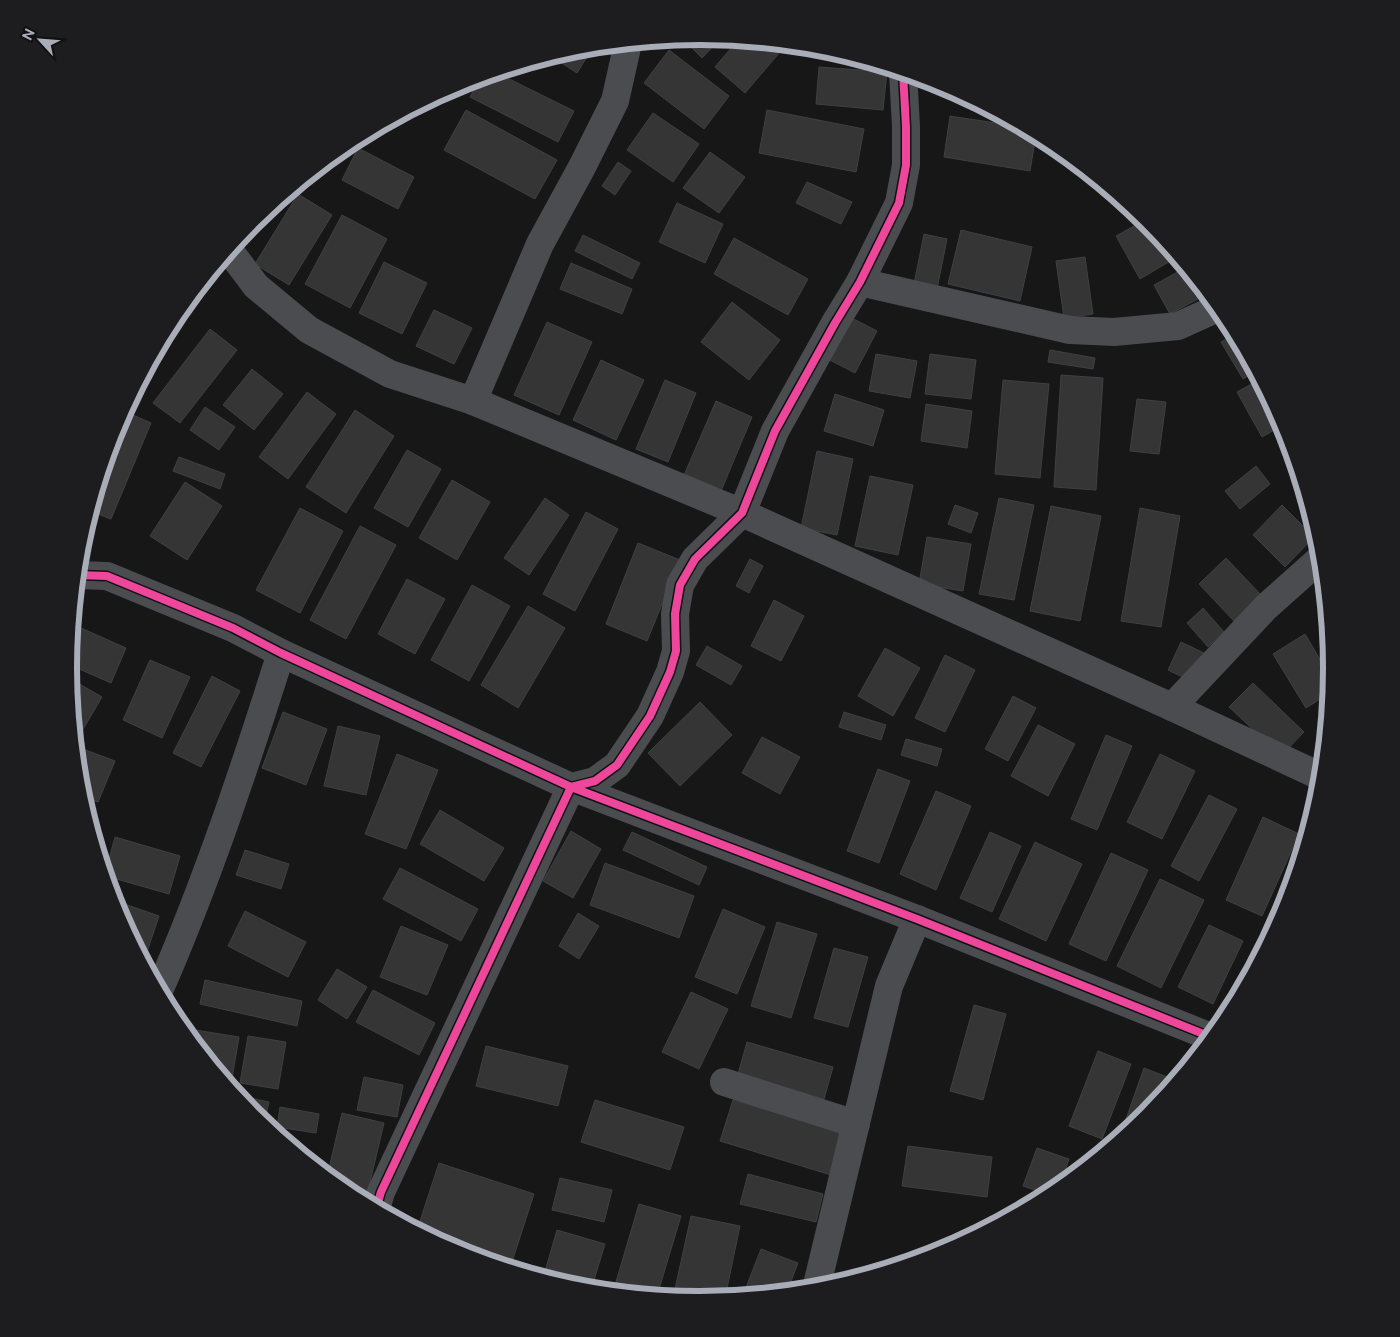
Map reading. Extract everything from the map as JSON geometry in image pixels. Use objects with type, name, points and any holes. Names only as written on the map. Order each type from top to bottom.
[{"type":"street","points":[[473,401],[540,244],[582,167],[615,100],[627,49]]},
{"type":"street","points":[[378,1202],[381,1192],[571,788],[595,781],[618,765],[650,716],[670,672],[676,651],[675,614],[680,585],[695,559],[742,513],[775,431],[834,323],[860,282],[899,204],[906,165],[906,127],[903,79]]},
{"type":"street","points":[[233,255],[256,286],[309,330],[390,374],[473,401],[742,513],[1172,707],[1314,773]]},
{"type":"street","points":[[860,282],[1070,330],[1114,332],[1178,326],[1211,311]]},
{"type":"street","points":[[1172,707],[1266,607],[1315,564]]},
{"type":"street","points":[[84,576],[107,576],[233,628],[282,653],[571,788],[917,919],[1204,1034]]},
{"type":"street","points":[[162,984],[182,940],[244,770],[282,653]]},
{"type":"street","points":[[818,1281],[889,986],[917,919]]},
{"type":"street","points":[[724,1082],[856,1124]]},
{"type":"building","points":[[689,45],[714,45],[702,58]]},
{"type":"building","points":[[733,46],[777,50],[780,52],[745,93],[715,67]]},
{"type":"building","points":[[669,50],[729,96],[704,129],[644,83]]},
{"type":"building","points":[[588,55],[577,73],[559,61]]},
{"type":"building","points":[[819,67],[878,71],[887,74],[883,110],[816,104]]},
{"type":"building","points":[[504,77],[574,111],[558,142],[470,97],[475,87]]},
{"type":"building","points":[[466,110],[557,160],[535,199],[444,150]]},
{"type":"building","points":[[767,110],[864,129],[856,172],[759,153]]},
{"type":"building","points":[[653,113],[699,144],[673,182],[627,150]]},
{"type":"building","points":[[950,116],[1003,124],[1035,143],[1030,171],[944,157]]},
{"type":"building","points":[[358,148],[414,177],[398,209],[342,180]]},
{"type":"building","points":[[710,152],[745,177],[719,213],[683,188]]},
{"type":"building","points":[[618,162],[631,171],[615,195],[602,186]]},
{"type":"building","points":[[807,182],[852,202],[841,224],[796,203]]},
{"type":"building","points":[[298,194],[332,215],[289,285],[255,264]]},
{"type":"building","points":[[677,203],[723,224],[705,263],[659,242]]},
{"type":"building","points":[[342,215],[387,239],[350,308],[305,284]]},
{"type":"building","points":[[1137,224],[1172,260],[1140,279],[1116,236]]},
{"type":"building","points":[[961,230],[1032,247],[1020,301],[948,284]]},
{"type":"building","points":[[924,234],[947,239],[937,289],[914,284]]},
{"type":"building","points":[[583,235],[640,263],[632,279],[575,251]]},
{"type":"building","points":[[734,238],[808,279],[788,315],[714,274]]},
{"type":"building","points":[[1085,257],[1093,314],[1064,318],[1056,261]]},
{"type":"building","points":[[384,262],[427,283],[402,334],[359,313]]},
{"type":"building","points":[[571,263],[632,289],[622,314],[560,289]]},
{"type":"building","points":[[1180,271],[1201,297],[1170,314],[1154,285]]},
{"type":"building","points":[[732,302],[780,340],[749,380],[701,342]]},
{"type":"building","points":[[434,310],[472,328],[454,364],[416,346]]},
{"type":"building","points":[[846,315],[877,331],[855,373],[824,357]]},
{"type":"building","points":[[547,322],[592,342],[559,415],[514,395]]},
{"type":"building","points":[[210,329],[237,350],[180,423],[153,403]]},
{"type":"building","points":[[1228,338],[1250,375],[1243,379],[1221,342]]},
{"type":"building","points":[[1050,350],[1095,358],[1093,369],[1048,362]]},
{"type":"building","points":[[876,354],[917,361],[910,398],[869,391]]},
{"type":"building","points":[[930,354],[976,360],[971,399],[925,394]]},
{"type":"building","points":[[601,360],[644,380],[616,440],[573,420]]},
{"type":"building","points":[[252,369],[283,394],[254,430],[223,405]]},
{"type":"building","points":[[1061,375],[1103,378],[1096,490],[1054,487]]},
{"type":"building","points":[[665,380],[696,393],[668,462],[636,449]]},
{"type":"building","points":[[1003,380],[1049,384],[1040,478],[995,474]]},
{"type":"building","points":[[1254,383],[1276,429],[1262,437],[1237,392]]},
{"type":"building","points":[[307,392],[336,414],[288,479],[259,457]]},
{"type":"building","points":[[835,394],[884,410],[873,446],[824,431]]},
{"type":"building","points":[[1137,399],[1166,402],[1159,454],[1130,451]]},
{"type":"building","points":[[716,401],[752,417],[721,491],[684,475]]},
{"type":"building","points":[[926,404],[972,411],[967,448],[921,441]]},
{"type":"building","points":[[205,407],[235,427],[219,450],[190,430]]},
{"type":"building","points":[[355,410],[394,436],[346,513],[306,487]]},
{"type":"building","points":[[131,414],[151,423],[111,519],[96,513],[110,468]]},
{"type":"building","points":[[407,450],[441,469],[408,527],[374,508]]},
{"type":"building","points":[[817,451],[853,459],[837,535],[801,528]]},
{"type":"building","points":[[179,457],[225,474],[220,489],[173,471]]},
{"type":"building","points":[[1256,466],[1270,484],[1240,509],[1225,491]]},
{"type":"building","points":[[870,476],[913,485],[898,555],[855,546]]},
{"type":"building","points":[[452,480],[490,502],[457,560],[419,538]]},
{"type":"building","points":[[185,482],[222,506],[187,560],[150,536]]},
{"type":"building","points":[[545,498],[569,515],[529,575],[504,558]]},
{"type":"building","points":[[999,498],[1034,505],[1014,600],[979,594]]},
{"type":"building","points":[[955,505],[978,513],[971,533],[948,524]]},
{"type":"building","points":[[1282,505],[1308,531],[1310,541],[1285,567],[1253,535]]},
{"type":"building","points":[[1051,506],[1101,516],[1080,621],[1030,611]]},
{"type":"building","points":[[300,508],[343,531],[300,613],[256,590]]},
{"type":"building","points":[[1140,508],[1180,516],[1161,627],[1121,621]]},
{"type":"building","points":[[586,512],[618,529],[575,611],[543,594]]},
{"type":"building","points":[[360,526],[396,545],[346,639],[310,620]]},
{"type":"building","points":[[927,537],[971,544],[963,591],[919,584]]},
{"type":"building","points":[[638,543],[680,560],[647,641],[606,624]]},
{"type":"building","points":[[1226,558],[1261,595],[1234,621],[1199,584]]},
{"type":"building","points":[[750,559],[763,566],[749,593],[736,586]]},
{"type":"building","points":[[407,579],[445,599],[415,654],[378,634]]},
{"type":"building","points":[[472,585],[510,606],[469,681],[431,660]]},
{"type":"building","points":[[774,600],[804,616],[781,661],[751,646]]},
{"type":"building","points":[[528,606],[565,628],[518,708],[481,685]]},
{"type":"building","points":[[1203,608],[1224,632],[1208,647],[1187,623]]},
{"type":"building","points":[[78,627],[126,648],[111,683],[77,668]]},
{"type":"building","points":[[1305,634],[1324,666],[1323,698],[1306,708],[1273,654]]},
{"type":"building","points":[[1181,642],[1204,653],[1191,681],[1168,670]]},
{"type":"building","points":[[707,646],[742,666],[731,685],[696,665]]},
{"type":"building","points":[[885,648],[920,668],[893,716],[858,696]]},
{"type":"building","points":[[945,655],[975,670],[945,732],[915,718]]},
{"type":"building","points":[[150,660],[190,677],[162,738],[123,720]]},
{"type":"building","points":[[212,676],[240,691],[201,767],[173,753]]},
{"type":"building","points":[[77,683],[102,697],[80,734]]},
{"type":"building","points":[[1253,683],[1304,732],[1281,756],[1229,707]]},
{"type":"building","points":[[1013,696],[1036,708],[1008,761],[985,749]]},
{"type":"building","points":[[700,702],[732,735],[680,786],[648,753]]},
{"type":"building","points":[[283,712],[327,729],[306,785],[262,768]]},
{"type":"building","points":[[844,712],[886,725],[881,740],[839,727]]},
{"type":"building","points":[[1038,725],[1075,744],[1048,796],[1011,776]]},
{"type":"building","points":[[338,726],[380,736],[366,795],[324,786]]},
{"type":"building","points":[[1106,735],[1132,746],[1097,830],[1071,819]]},
{"type":"building","points":[[762,737],[800,757],[780,794],[742,773]]},
{"type":"building","points":[[906,739],[942,749],[937,766],[901,755]]},
{"type":"building","points":[[82,749],[115,761],[98,802],[90,799]]},
{"type":"building","points":[[397,754],[438,770],[406,849],[365,834]]},
{"type":"building","points":[[1160,754],[1195,771],[1162,839],[1127,822]]},
{"type":"building","points":[[878,769],[910,781],[879,863],[847,851]]},
{"type":"building","points":[[936,791],[971,806],[936,890],[900,874]]},
{"type":"building","points":[[1209,795],[1237,809],[1199,881],[1171,866]]},
{"type":"building","points":[[440,810],[504,848],[484,881],[420,844]]},
{"type":"building","points":[[1263,817],[1299,834],[1262,916],[1226,900]]},
{"type":"building","points":[[571,831],[601,849],[573,898],[543,881]]},
{"type":"building","points":[[632,832],[707,867],[699,885],[623,850]]},
{"type":"building","points":[[990,832],[1021,846],[992,912],[960,898]]},
{"type":"building","points":[[115,837],[180,856],[169,894],[113,878],[108,863]]},
{"type":"building","points":[[1035,842],[1082,864],[1046,941],[999,919]]},
{"type":"building","points":[[245,850],[289,864],[281,889],[236,875]]},
{"type":"building","points":[[1111,853],[1148,870],[1106,961],[1069,944]]},
{"type":"building","points":[[605,863],[694,896],[679,938],[590,905]]},
{"type":"building","points":[[400,868],[478,909],[461,941],[383,899]]},
{"type":"building","points":[[1160,879],[1204,900],[1161,988],[1117,966]]},
{"type":"building","points":[[123,903],[159,916],[146,954]]},
{"type":"building","points":[[723,909],[765,927],[737,994],[695,977]]},
{"type":"building","points":[[245,911],[306,942],[288,977],[228,946]]},
{"type":"building","points":[[578,913],[599,926],[579,959],[559,946]]},
{"type":"building","points":[[777,922],[817,934],[791,1018],[751,1006]]},
{"type":"building","points":[[1209,925],[1243,941],[1213,1004],[1178,987]]},
{"type":"building","points":[[401,926],[448,945],[427,995],[380,977]]},
{"type":"building","points":[[834,948],[868,957],[848,1027],[814,1018]]},
{"type":"building","points":[[337,969],[367,987],[347,1019],[318,1000]]},
{"type":"building","points":[[205,980],[302,1001],[297,1026],[200,1004]]},
{"type":"building","points":[[373,990],[435,1023],[419,1055],[356,1022]]},
{"type":"building","points":[[691,992],[728,1009],[699,1069],[662,1052]]},
{"type":"building","points":[[974,1005],[1006,1014],[983,1100],[950,1091]]},
{"type":"building","points":[[192,1029],[239,1037],[232,1079],[205,1048]]},
{"type":"building","points":[[248,1036],[286,1042],[278,1089],[240,1083]]},
{"type":"building","points":[[747,1042],[833,1067],[824,1099],[738,1074]]},
{"type":"building","points":[[486,1046],[568,1066],[558,1106],[476,1086]]},
{"type":"building","points":[[1098,1051],[1131,1064],[1102,1139],[1069,1126]]},
{"type":"building","points":[[1144,1068],[1170,1078],[1141,1109],[1124,1125]]},
{"type":"building","points":[[364,1077],[403,1085],[397,1117],[357,1110]]},
{"type":"building","points":[[248,1098],[269,1102],[266,1116]]},
{"type":"building","points":[[595,1100],[684,1127],[670,1170],[581,1142]]},
{"type":"building","points":[[733,1100],[843,1133],[831,1175],[720,1141]]},
{"type":"building","points":[[280,1107],[319,1114],[316,1133],[277,1126]]},
{"type":"building","points":[[342,1113],[384,1123],[367,1195],[329,1169]]},
{"type":"building","points":[[908,1146],[992,1157],[987,1197],[902,1186]]},
{"type":"building","points":[[1037,1148],[1069,1159],[1064,1175],[1039,1191],[1023,1186]]},
{"type":"building","points":[[439,1163],[534,1194],[512,1263],[461,1245],[419,1225]]},
{"type":"building","points":[[748,1174],[823,1194],[816,1222],[740,1204]]},
{"type":"building","points":[[560,1178],[612,1190],[604,1222],[552,1210]]},
{"type":"building","points":[[639,1204],[681,1216],[659,1291],[615,1286]]},
{"type":"building","points":[[691,1216],[740,1226],[726,1291],[674,1291]]},
{"type":"building","points":[[557,1230],[605,1244],[593,1283],[545,1272]]},
{"type":"building","points":[[761,1249],[798,1263],[789,1286],[745,1290]]},
{"type":"cycle path","points":[[378,1202],[381,1192],[571,787],[595,781],[617,765],[650,716],[670,672],[676,651],[675,614],[680,585],[695,559],[742,513],[775,431],[860,282],[899,203],[906,165],[903,79]]},
{"type":"cycle path","points":[[84,575],[107,576],[233,628],[281,653],[571,787],[917,919],[1204,1034]]}]
